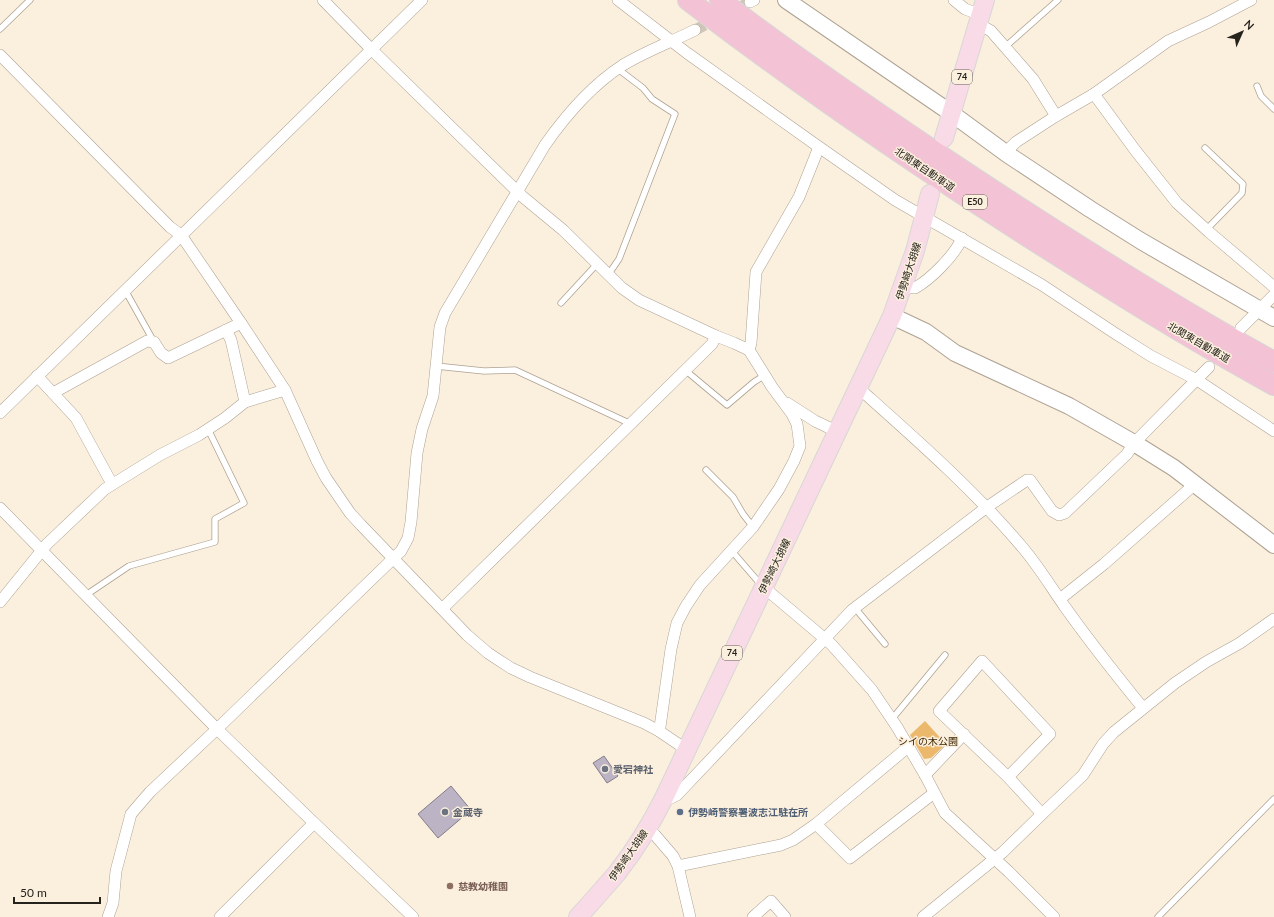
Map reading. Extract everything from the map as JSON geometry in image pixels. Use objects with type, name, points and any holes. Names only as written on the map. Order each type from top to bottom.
[{"type":"highway","name":"北関東自動車道","points":[[688,0],[844,115],[920,167],[1141,308],[1274,385]]},
{"type":"highway","name":"北関東自動車道","points":[[720,0],[855,98],[1033,217],[1152,291],[1274,362]]},
{"type":"main road","name":"74","points":[[944,138],[981,14]]},
{"type":"main road","name":"伊勢崎大胡線","points":[[578,917],[617,873],[646,831],[664,798],[892,316],[903,287],[930,194]]},
{"type":"street","points":[[323,0],[371,49],[518,191],[563,230],[622,288],[640,300],[749,350],[772,387],[783,400],[797,424],[800,446],[779,489],[752,527],[700,585],[677,623],[670,649],[659,731]]},
{"type":"street","points":[[0,413],[422,0]]},
{"type":"street","points":[[618,0],[672,41],[895,200],[1042,285],[1151,356],[1197,380],[1274,431]]},
{"type":"street","points":[[786,0],[951,113],[1007,154],[1141,241],[1274,318]]},
{"type":"street","points":[[954,0],[966,9],[981,14],[984,27],[991,31],[1033,79],[1056,116]]},
{"type":"street","points":[[1007,154],[1016,142],[1094,94],[1168,42],[1251,0]]},
{"type":"street","points":[[108,917],[113,903],[116,871],[131,814],[150,792],[401,551],[408,538],[411,522],[417,453],[422,429],[433,396],[440,327],[445,313],[545,145],[561,123],[602,80],[642,54],[695,30]]},
{"type":"street","points":[[0,55],[170,227],[181,235],[285,390],[317,461],[326,478],[350,513],[442,610],[488,653],[511,668],[530,677],[630,716],[659,731],[687,750]]},
{"type":"street","points":[[1094,94],[1176,203],[1206,230],[1274,286]]},
{"type":"street","points":[[749,350],[751,343],[756,272],[759,264],[799,197],[819,147]]},
{"type":"street","points":[[903,287],[915,288],[928,278],[951,255],[962,238]]},
{"type":"street","points":[[1241,328],[1274,295]]},
{"type":"street","points":[[892,316],[926,332],[955,353],[1069,406],[1134,443],[1174,468],[1274,545]]},
{"type":"street","points":[[53,393],[147,341],[154,342],[161,353],[168,358],[241,323]]},
{"type":"street","points":[[226,330],[231,340],[245,402]]},
{"type":"street","points":[[442,610],[712,344],[716,336]]},
{"type":"street","points":[[664,798],[671,798],[677,795],[824,638],[855,608],[987,507],[1027,480],[1030,480],[1052,511],[1062,514],[1127,454],[1134,443],[1209,367]]},
{"type":"street","points":[[37,376],[76,418],[112,484]]},
{"type":"street","points":[[858,389],[916,440],[987,507],[1030,556],[1106,663],[1143,708]]},
{"type":"street","points":[[0,602],[42,550],[105,489],[160,455],[208,429],[245,402],[285,390]]},
{"type":"street","points":[[783,400],[815,421],[838,432]]},
{"type":"street","points":[[1060,599],[1104,564],[1195,484]]},
{"type":"street","points":[[0,508],[217,729],[413,917]]},
{"type":"street","points":[[763,588],[824,638],[845,659],[872,690],[892,719],[925,775],[945,813],[994,858],[1054,917]]},
{"type":"street","points":[[923,917],[1003,852],[1083,775],[1109,737],[1143,708],[1186,675],[1240,643],[1274,619]]},
{"type":"street","points":[[1008,777],[1050,734],[982,661],[939,711],[1008,777],[1042,814]]},
{"type":"street","points":[[925,775],[964,734]]},
{"type":"street","points":[[678,866],[781,845],[793,840],[816,824],[908,747]]},
{"type":"street","points":[[816,824],[850,858],[934,794]]},
{"type":"street","points":[[220,917],[314,823]]},
{"type":"street","points":[[646,831],[655,835],[673,856],[678,866],[690,917]]},
{"type":"street","points":[[754,917],[771,901],[785,917]]},
{"type":"lane","points":[[0,29],[30,0]]},
{"type":"lane","points":[[1005,47],[1058,0]]},
{"type":"lane","points":[[608,275],[619,259],[675,114],[652,99],[643,88],[618,69]]},
{"type":"lane","points":[[1257,86],[1261,96],[1274,109]]},
{"type":"lane","points":[[1205,148],[1244,184],[1242,193],[1206,230]]},
{"type":"lane","points":[[561,303],[597,264]]},
{"type":"lane","points":[[125,290],[154,342]]},
{"type":"lane","points":[[435,366],[484,371],[515,370],[631,424]]},
{"type":"lane","points":[[685,370],[727,405],[754,382],[765,375]]},
{"type":"lane","points":[[86,595],[129,566],[215,542],[215,519],[244,503],[208,429]]},
{"type":"lane","points":[[706,470],[732,497],[752,527]]},
{"type":"lane","points":[[731,550],[763,588]]},
{"type":"lane","points":[[855,608],[885,644]]},
{"type":"lane","points":[[892,719],[945,655]]},
{"type":"lane","points":[[1158,917],[1274,799]]},
{"type":"green space","name":"シイの木公園","points":[[925,721],[946,744],[931,758],[924,759],[910,735]]},
{"type":"building","name":"愛宕神社","points":[[604,756],[618,776],[607,783],[593,763]]},
{"type":"building","name":"金蔵寺","points":[[451,786],[471,810],[438,838],[418,814]]},
{"type":"tunnel","points":[[695,30],[750,2]]},
{"type":"place","name":"愛宕神社","points":[[605,769]]},
{"type":"place","name":"金蔵寺","points":[[445,812]]},
{"type":"place","name":"伊勢崎警察署波志江駐在所","points":[[680,812]]},
{"type":"place","name":"慈教幼稚園","points":[[450,886]]}]
